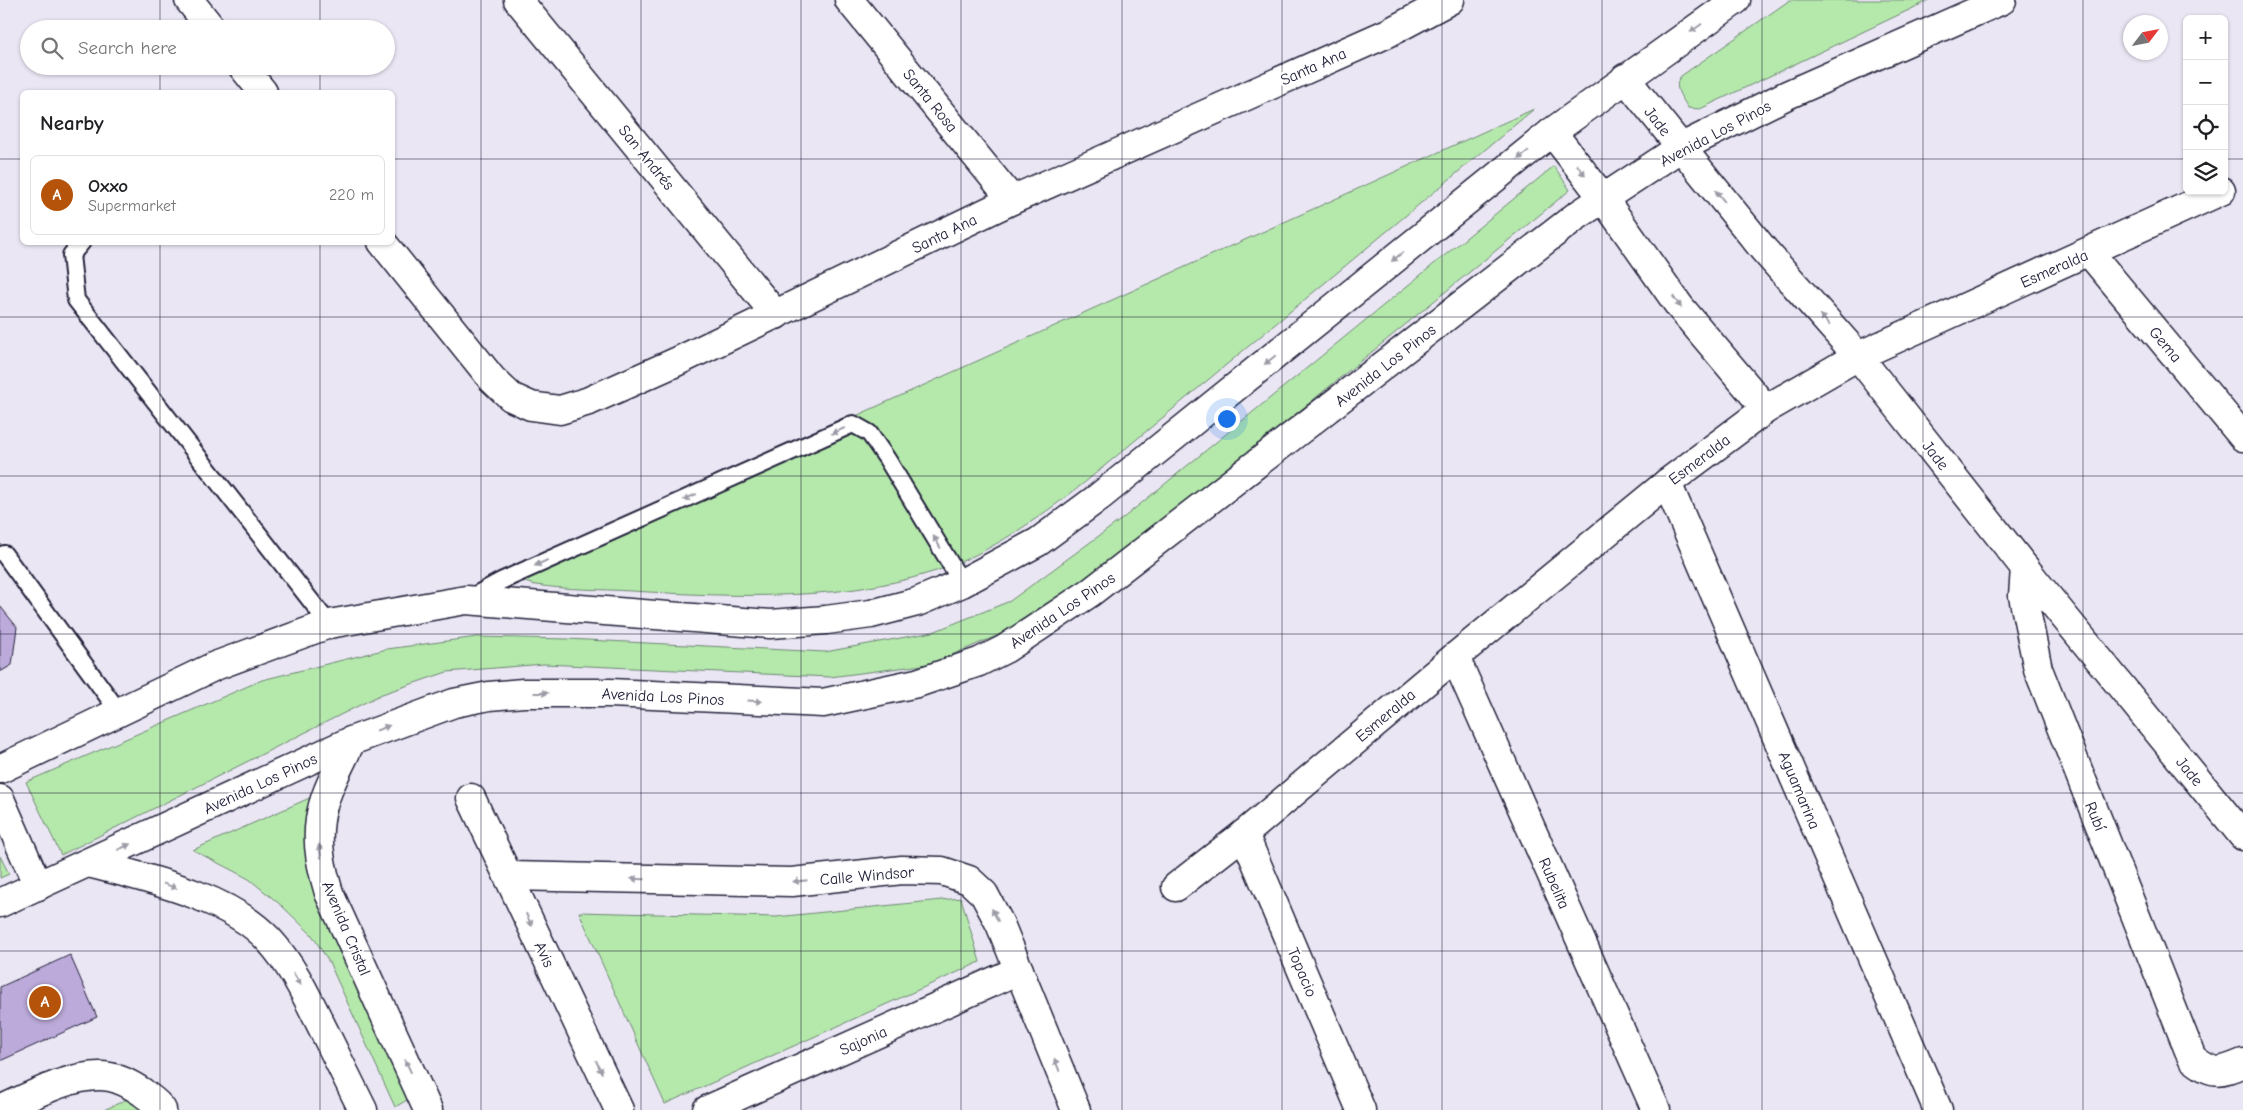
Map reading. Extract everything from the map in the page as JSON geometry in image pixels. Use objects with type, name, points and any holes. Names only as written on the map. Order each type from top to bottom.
[{"type":"street","points":[[189,0],[205,20]]},
{"type":"street","name":"San Andrés","points":[[518,0],[776,315]]},
{"type":"street","name":"Santa Ana","points":[[384,245],[492,379],[511,397],[531,406],[560,410],[589,401],[676,362],[1012,200],[1388,33],[1450,0]]},
{"type":"street","points":[[0,769],[215,666],[329,624],[466,600],[770,624],[826,620],[870,614],[917,602],[962,583],[1038,542],[1099,497],[1552,132],[1736,0]]},
{"type":"street","name":"Avenida Los Pinos","points":[[0,903],[351,741],[438,708],[489,696],[523,693],[610,693],[823,703],[917,683],[979,662],[1005,649],[1092,592],[1576,217],[1680,148],[1787,95],[2002,0]]},
{"type":"street","name":"Santa Rosa","points":[[854,1],[1012,200]]},
{"type":"street","points":[[249,75],[261,90]]},
{"type":"street","name":"Jade","points":[[1625,78],[1764,250],[1858,356],[2025,568],[2243,836]]},
{"type":"street","points":[[1552,132],[1603,198],[1680,307],[1766,409]]},
{"type":"street","name":"Esmeralda","points":[[2228,188],[2243,181]]},
{"type":"street","name":"Esmeralda","points":[[1176,887],[1244,834],[1667,483],[1766,409],[1858,356],[2214,195]]},
{"type":"street","name":"Gema","points":[[2089,252],[2243,437]]},
{"type":"street","name":"Aguamarina","points":[[1667,483],[1935,1103]]},
{"type":"street","name":"Rubí","points":[[2025,568],[2023,596],[2028,630],[2038,669],[2192,1058],[2206,1069],[2222,1072],[2243,1063]]},
{"type":"street","name":"Rubelita","points":[[1455,657],[1656,1110]]},
{"type":"street","name":"Avenida Cristal","points":[[351,741],[320,819],[318,842],[320,857],[330,893],[427,1110]]},
{"type":"street","name":"Avis","points":[[471,798],[619,1110]]},
{"type":"street","points":[[0,799],[38,886]]},
{"type":"street","name":"Topacio","points":[[1244,834],[1361,1110]]},
{"type":"street","points":[[89,863],[163,883],[203,898],[239,916],[268,939],[286,961],[302,987],[364,1110]]},
{"type":"street","name":"Calle Windsor","points":[[508,876],[792,882],[902,870],[942,871],[969,880],[984,894],[1019,970],[1076,1110]]},
{"type":"street","name":"Sajonia","points":[[707,1110],[1019,970]]},
{"type":"street","points":[[0,1110],[35,1094],[80,1078],[111,1077],[132,1086],[158,1104],[162,1110]]},
{"type":"lane","points":[[79,245],[71,255],[76,300],[329,624]]},
{"type":"lane","points":[[466,600],[501,581],[853,424],[869,433],[887,458],[962,583]]},
{"type":"lane","points":[[4,554],[119,712]]},
{"type":"green space","points":[[1790,0],[1930,0],[1700,109],[1688,108],[1677,84],[1681,76]]},
{"type":"green space","points":[[1534,109],[1084,483],[1005,539],[953,565],[915,577],[835,592],[752,595],[560,588],[529,583],[509,573]]},
{"type":"green space","points":[[1554,166],[1570,190],[1133,547],[1013,629],[930,664],[830,677],[544,664],[447,672],[382,694],[61,855],[26,782],[262,680],[387,649],[477,637],[567,639],[825,652],[933,632],[1010,601],[1122,519]]},
{"type":"green space","points":[[323,792],[307,837],[414,1096],[395,1107],[329,962],[312,935],[282,906],[249,879],[193,850]]},
{"type":"green space","points":[[0,856],[9,874],[0,878]]},
{"type":"green space","points":[[961,898],[980,962],[665,1104],[579,912],[776,917]]},
{"type":"green space","points":[[136,1095],[143,1110],[104,1110]]},
{"type":"building","points":[[0,606],[17,627],[12,665],[0,672]]},
{"type":"building","points":[[70,955],[97,1017],[0,1061],[0,987]]},
{"type":"place","name":"Oxxo","points":[[45,1002]]}]
